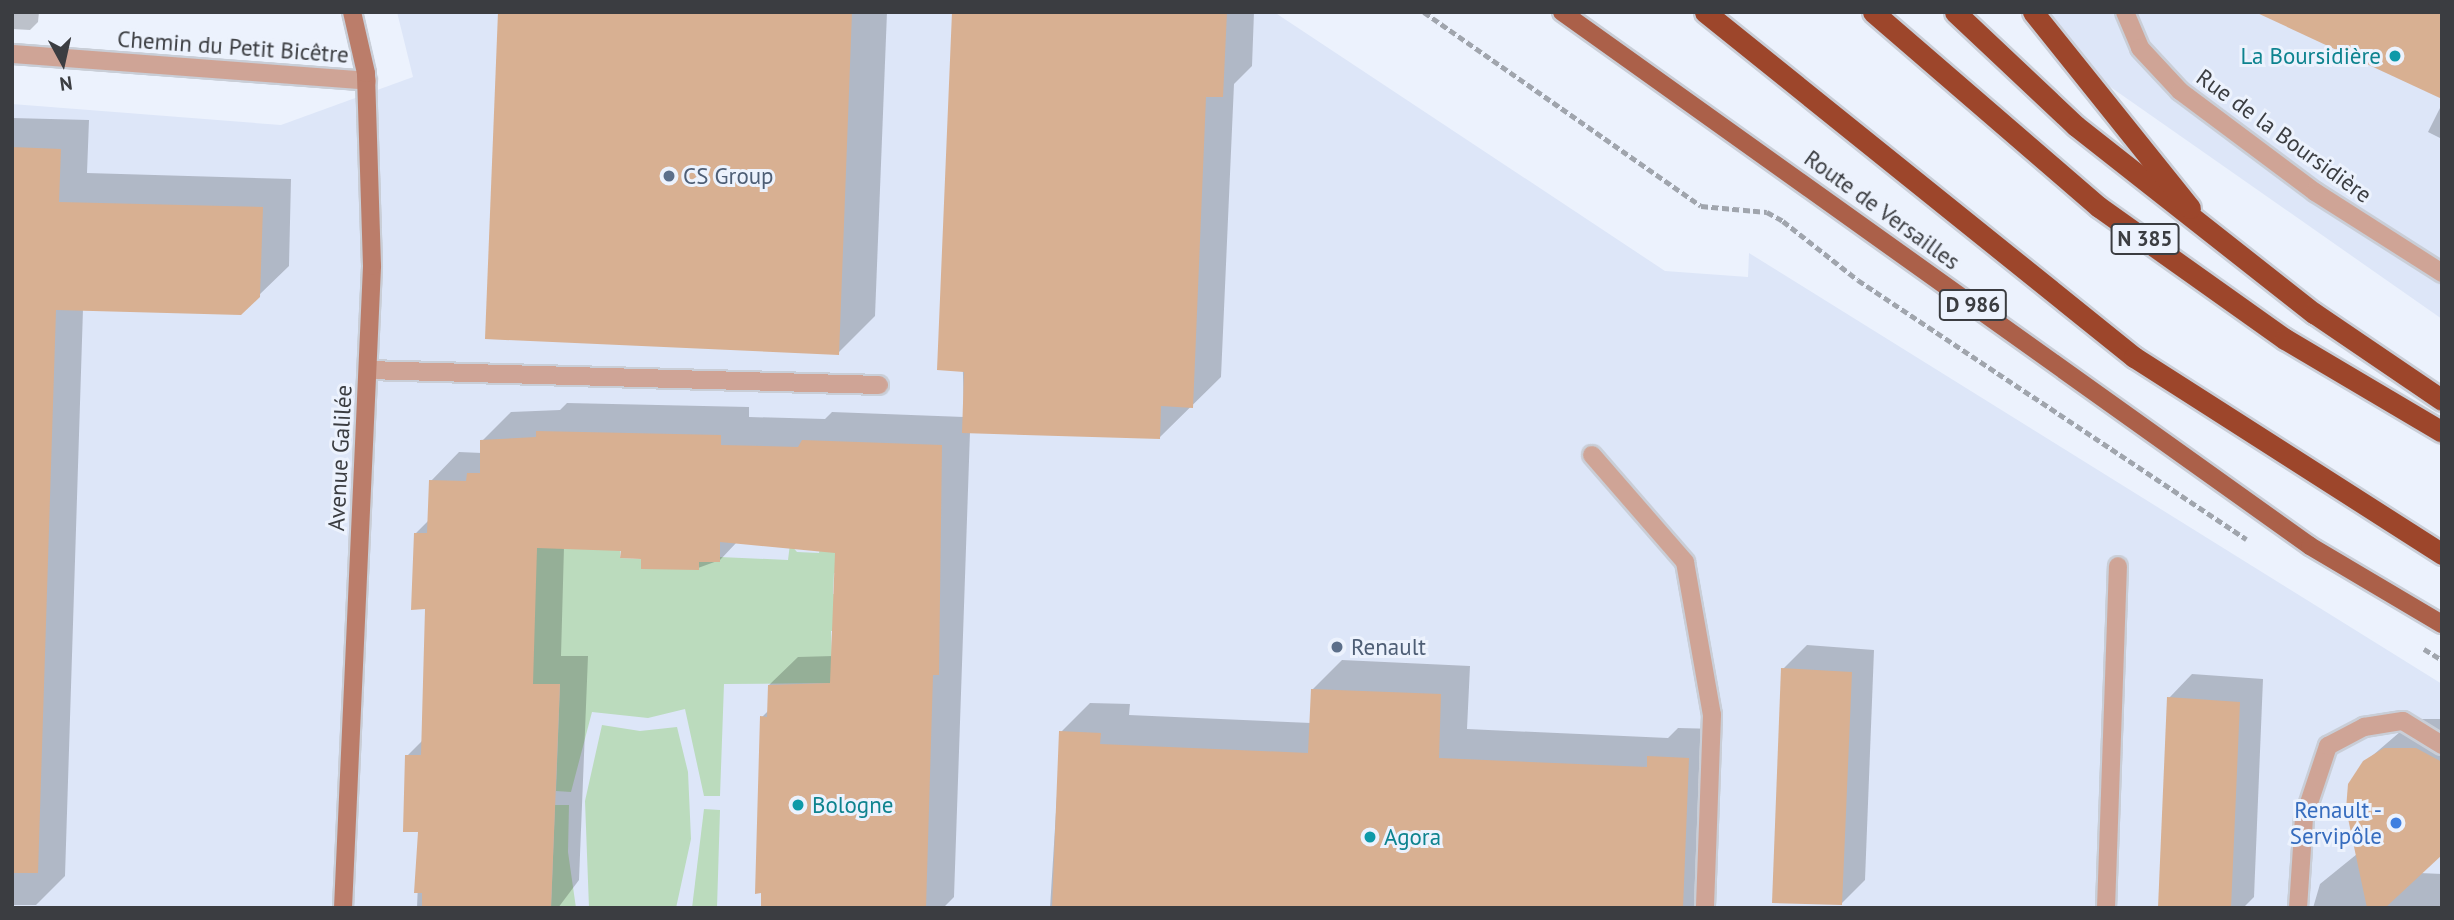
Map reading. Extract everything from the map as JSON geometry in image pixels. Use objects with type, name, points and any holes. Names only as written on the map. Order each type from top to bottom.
[{"type":"highway","points":[[1705,12],[2134,357],[2442,554]]},
{"type":"highway","name":"N 385","points":[[1873,12],[2099,206],[2285,339],[2442,432]]},
{"type":"highway","points":[[1955,12],[2076,127],[2196,215],[2314,313],[2442,400]]},
{"type":"highway","points":[[2033,12],[2196,215]]},
{"type":"main road","name":"Avenue Galilée","points":[[343,908],[368,370],[367,81],[352,12]]},
{"type":"main road","name":"Route de Versailles","points":[[1562,12],[2310,546],[2442,624]]},
{"type":"street","name":"Rue de la Boursidière","points":[[2125,12],[2140,47],[2180,91],[2315,192],[2442,273]]},
{"type":"street","name":"Chemin du Petit Bicêtre","points":[[12,54],[367,81]]},
{"type":"street","points":[[368,370],[879,386]]},
{"type":"street","points":[[1592,456],[1685,562],[1712,715],[1704,908]]},
{"type":"street","points":[[2106,908],[2118,566]]},
{"type":"street","points":[[2298,908],[2304,818],[2328,746],[2364,727],[2403,721],[2442,745]]},
{"type":"path","points":[[1423,12],[1701,206],[1767,212],[1783,221],[1858,280],[2256,545]]},
{"type":"path","points":[[2418,645],[2442,660]]},
{"type":"shaded area","points":[[397,12],[1274,12],[1665,271],[1748,277],[1749,253],[2442,684],[2442,908],[12,908],[12,104],[281,125],[413,77]]},
{"type":"shaded area","points":[[2026,12],[2442,12],[2442,319],[2099,79]]},
{"type":"green space","points":[[621,540],[620,558],[641,559],[641,569],[699,569],[699,562],[720,557],[788,560],[790,544],[797,552],[819,553],[820,547],[834,546],[843,573],[834,573],[833,594],[842,595],[840,631],[831,631],[833,683],[724,684],[720,796],[704,796],[685,709],[648,718],[592,712],[571,792],[556,791],[560,684],[522,684],[537,546]]},
{"type":"green space","points":[[602,725],[640,731],[677,727],[688,772],[691,839],[676,908],[589,908],[585,801]]},
{"type":"green space","points":[[555,805],[569,805],[568,852],[576,908],[551,908]]},
{"type":"green space","points":[[704,809],[720,810],[717,908],[692,908]]},
{"type":"building","name":"CS Group","points":[[498,12],[852,12],[839,355],[485,339]]},
{"type":"building","points":[[952,12],[1227,12],[1223,97],[1206,97],[1193,408],[1161,406],[1160,439],[962,433],[964,372],[937,370]]},
{"type":"building","name":"La Boursidière","points":[[2255,12],[2442,12],[2442,99]]},
{"type":"building","points":[[12,147],[61,149],[59,202],[263,207],[260,297],[241,315],[56,310],[38,873],[12,873]]},
{"type":"building","points":[[536,431],[721,435],[721,445],[798,447],[802,440],[942,445],[939,675],[933,675],[926,908],[761,908],[761,893],[755,894],[760,716],[767,717],[768,685],[830,683],[835,553],[720,542],[720,562],[699,562],[699,570],[641,569],[641,559],[620,558],[621,551],[537,548],[533,684],[560,684],[551,908],[422,908],[422,893],[414,893],[418,832],[403,832],[405,755],[421,755],[425,609],[411,610],[414,533],[427,533],[429,480],[466,481],[467,473],[480,473],[480,440],[536,437]]},
{"type":"building","points":[[1781,668],[1852,672],[1842,905],[1772,903]]},
{"type":"building","name":"Agora","points":[[1311,689],[1441,694],[1439,758],[1647,767],[1647,756],[1689,758],[1683,908],[1052,908],[1059,731],[1101,733],[1100,744],[1308,753]]},
{"type":"building","points":[[2167,697],[2240,702],[2231,908],[2158,908]]},
{"type":"building","name":"Renault - Servipôle","points":[[2384,748],[2416,748],[2442,762],[2442,855],[2385,908],[2367,908],[2346,809],[2348,784],[2363,761]]},
{"type":"place","name":"La Boursidière","points":[[2395,56]]},
{"type":"place","name":"CS Group","points":[[669,176]]},
{"type":"place","name":"Renault","points":[[1337,647]]},
{"type":"place","name":"Bologne","points":[[798,805]]},
{"type":"place","name":"Renault - Servipôle","points":[[2396,823]]},
{"type":"place","name":"Agora","points":[[1370,837]]}]
